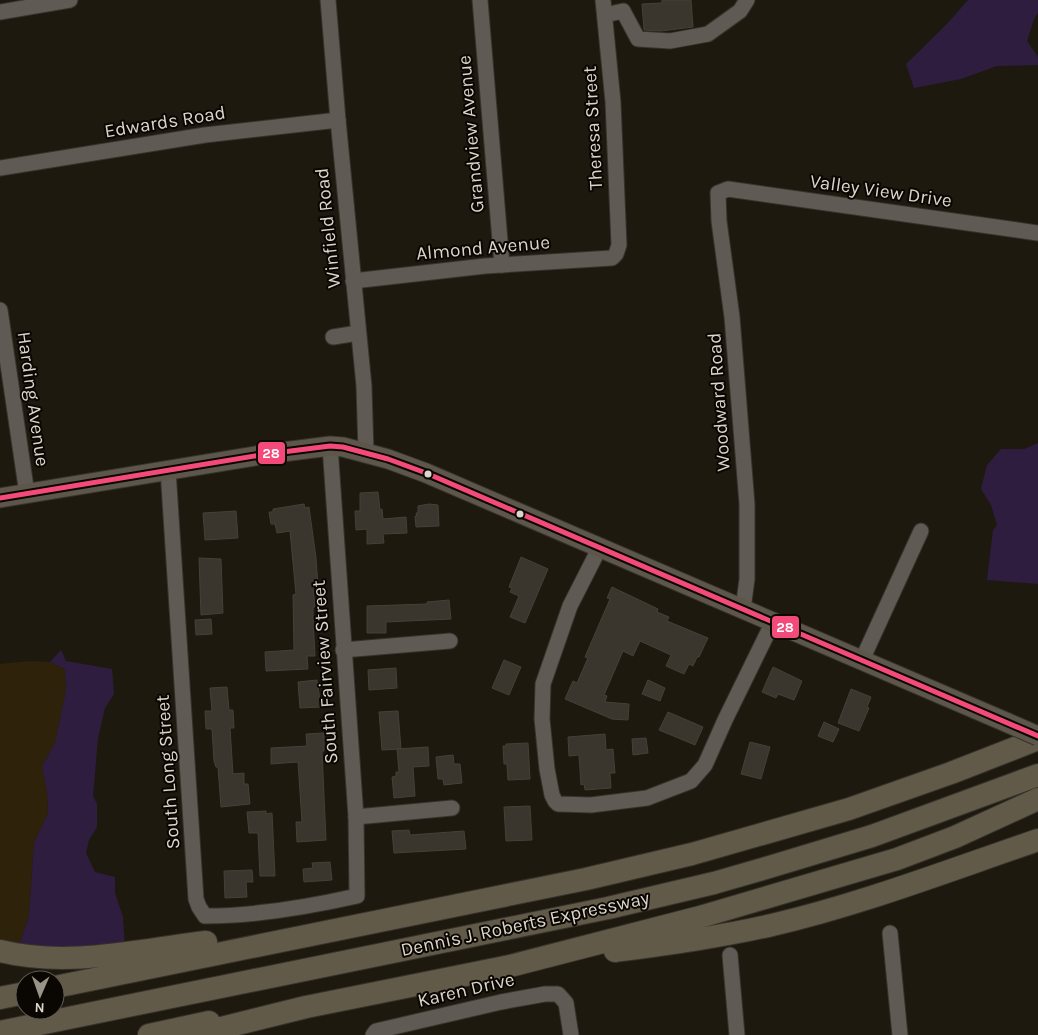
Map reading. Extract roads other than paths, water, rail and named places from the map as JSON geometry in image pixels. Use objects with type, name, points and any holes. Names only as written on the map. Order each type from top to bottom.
[{"type":"highway","points":[[951,773],[1038,726]]},
{"type":"highway","name":"Dennis J. Roberts Expressway","points":[[65,984],[586,879],[692,854],[849,809],[951,773],[1038,738]]},
{"type":"highway","name":"Dennis J. Roberts Expressway","points":[[0,1032],[582,913],[714,883],[872,836],[1038,776]]},
{"type":"highway","points":[[193,1035],[306,1007],[510,966],[700,917],[859,871],[934,846],[1038,799]]},
{"type":"highway","points":[[510,966],[690,941],[772,925],[845,905],[1038,840]]},
{"type":"highway","points":[[0,951],[39,957],[100,956],[192,944],[346,928]]},
{"type":"highway","points":[[0,998],[15,995]]},
{"type":"highway","points":[[149,1035],[236,1017],[306,1007]]},
{"type":"main road","points":[[0,498],[267,454],[330,446],[343,447],[419,470],[1008,723],[1038,738]]},
{"type":"street","points":[[0,12],[70,0]]},
{"type":"street","name":"Winfield Road","points":[[328,0],[364,386],[366,453]]},
{"type":"street","name":"Grandview Avenue","points":[[480,0],[502,265]]},
{"type":"street","name":"Theresa Street","points":[[603,0],[613,102],[619,245],[616,254]]},
{"type":"street","points":[[605,16],[623,11],[638,39],[670,41],[708,34],[740,10],[747,0]]},
{"type":"street","name":"Edwards Road","points":[[0,168],[204,135],[338,120]]},
{"type":"street","name":"Valley View Drive","points":[[718,192],[728,189],[1038,233]]},
{"type":"street","name":"Woodward Road","points":[[718,192],[719,221],[732,318],[747,504],[747,579],[743,609]]},
{"type":"street","name":"Almond Avenue","points":[[353,281],[485,266],[612,258],[616,254]]},
{"type":"street","name":"Harding Avenue","points":[[0,310],[27,494]]},
{"type":"street","points":[[333,337],[358,333]]},
{"type":"street","name":"South Fairview Street","points":[[330,446],[356,817],[357,896]]},
{"type":"street","name":"South Long Street","points":[[168,470],[196,899],[199,907],[205,916],[227,916],[291,908],[357,896]]},
{"type":"street","points":[[862,660],[921,531]]},
{"type":"street","points":[[600,547],[570,606],[543,684],[542,719],[547,769],[555,801],[558,804],[591,805],[646,798],[691,781],[705,765],[773,622]]},
{"type":"street","points":[[343,650],[450,641]]},
{"type":"street","points":[[356,817],[452,808]]},
{"type":"street","points":[[890,933],[900,1035]]},
{"type":"street","points":[[730,955],[737,1035]]},
{"type":"street","name":"Karen Drive","points":[[373,1035],[376,1031],[501,1002],[545,994],[558,994],[566,1003],[571,1035]]}]
